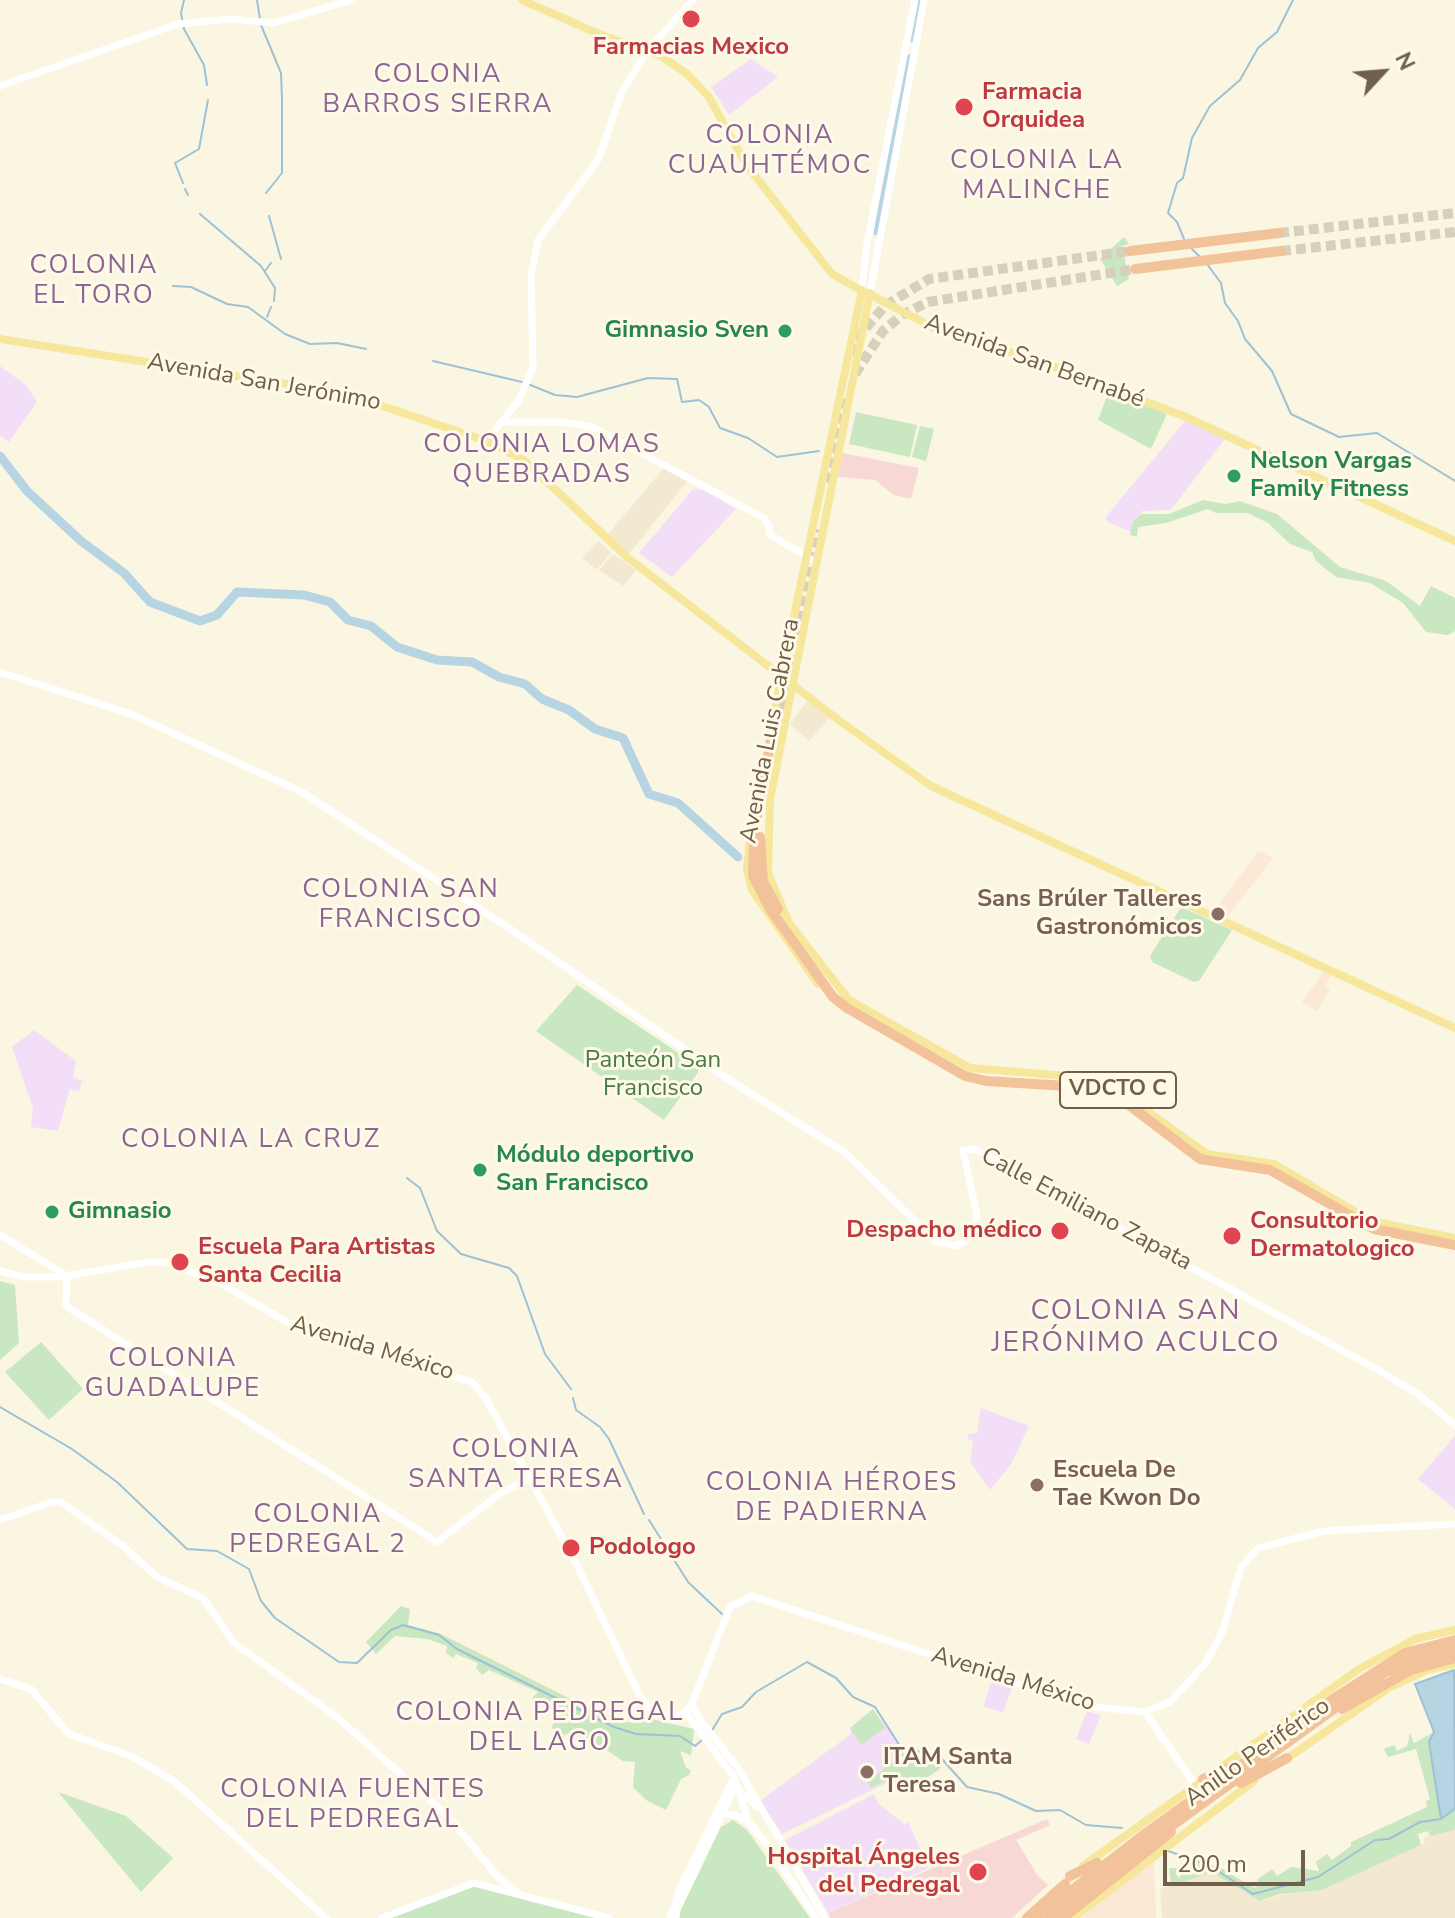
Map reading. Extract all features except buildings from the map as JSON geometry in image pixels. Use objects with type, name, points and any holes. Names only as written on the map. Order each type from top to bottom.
[{"type":"highway","points":[[1130,251],[1279,233]]},
{"type":"highway","points":[[1135,269],[1281,251]]},
{"type":"highway","name":"VDCTO C","points":[[829,987],[763,889],[756,861],[777,724],[751,860],[756,885],[829,987],[848,1006],[965,1076],[986,1081],[1099,1088],[1121,1099],[1200,1159],[1270,1170],[1374,1229],[1455,1243]]},
{"type":"highway","points":[[760,832],[765,887],[789,923]]},
{"type":"highway","points":[[759,847],[783,911]]},
{"type":"highway","points":[[751,860],[752,890]]},
{"type":"highway","points":[[783,937],[829,987]]},
{"type":"highway","points":[[1319,1720],[1357,1702],[1398,1676],[1437,1661],[1455,1645]]},
{"type":"highway","points":[[1047,1918],[1151,1834],[1370,1677],[1389,1658],[1410,1646],[1455,1645]]},
{"type":"highway","points":[[1047,1918],[1384,1673],[1455,1645]]},
{"type":"highway","name":"Anillo Periférico","points":[[1036,1918],[1146,1833],[1159,1817],[1330,1701],[1405,1653],[1455,1645]]},
{"type":"highway","name":"Anillo Periférico","points":[[1056,1918],[1172,1830],[1397,1670],[1455,1645]]},
{"type":"highway","points":[[1199,1782],[1226,1770],[1330,1701]]},
{"type":"highway","points":[[1232,1787],[1287,1758]]},
{"type":"highway","points":[[1111,1850],[1159,1817]]},
{"type":"highway","points":[[1063,1918],[1155,1847],[1172,1830]]},
{"type":"highway","points":[[1027,1918],[1067,1880],[1146,1833]]},
{"type":"main road","name":"Avenida San Bernabé","points":[[522,0],[676,65],[704,90],[745,163],[832,274],[943,332],[1039,361],[1186,417],[1455,541]]},
{"type":"main road","name":"Avenida Luis Cabrera","points":[[783,937],[752,890],[747,869],[749,846],[805,555],[866,292]]},
{"type":"main road","name":"Avenida Luis Cabrera","points":[[766,864],[770,799],[814,561],[847,422],[866,292]]},
{"type":"main road","name":"Avenida San Jerónimo","points":[[0,339],[344,393],[486,441],[524,460],[628,558],[793,682],[846,726],[931,786],[1455,1028]]},
{"type":"main road","points":[[784,663],[795,667]]},
{"type":"main road","points":[[775,704],[788,707]]},
{"type":"main road","points":[[783,911],[830,1001],[948,1071],[980,1083],[1096,1089],[1131,1103],[1207,1154],[1248,1163],[1287,1179],[1374,1230],[1455,1243]]},
{"type":"main road","points":[[818,976],[854,1004],[952,1059],[980,1071],[1102,1079],[1194,1158],[1220,1166],[1248,1163]]},
{"type":"main road","points":[[948,1071],[952,1059]]},
{"type":"main road","points":[[1021,1918],[1067,1880],[1159,1817],[1199,1782],[1345,1678],[1415,1639],[1455,1645]]},
{"type":"main road","points":[[1345,1678],[1409,1649],[1455,1645]]},
{"type":"main road","points":[[1073,1918],[1287,1758],[1390,1687],[1427,1670],[1455,1645]]},
{"type":"street","points":[[0,86],[180,23],[266,23],[352,0]]},
{"type":"street","points":[[486,441],[527,384],[533,367],[532,256],[542,230],[598,160],[622,92],[647,51],[693,0]]},
{"type":"street","name":"Avenida Luis Cabrera","points":[[910,49],[915,0]]},
{"type":"street","name":"Avenida Luis Cabrera","points":[[866,292],[866,249],[910,49],[924,0]]},
{"type":"street","points":[[502,422],[563,422],[592,427],[764,518],[769,534],[814,561]]},
{"type":"street","name":"Calle Emiliano Zapata","points":[[0,672],[131,714],[302,792],[503,924],[731,1081],[846,1153],[931,1237],[945,1245],[964,1242],[977,1223],[963,1151],[975,1149],[1378,1370],[1418,1394],[1455,1425]]},
{"type":"street","points":[[0,1235],[64,1278],[66,1306],[437,1542],[502,1492],[530,1479]]},
{"type":"street","name":"Avenida México","points":[[0,1271],[23,1277],[64,1278],[149,1262],[169,1263],[225,1286],[301,1330],[458,1375],[472,1382],[485,1397],[576,1563],[640,1696],[649,1708],[663,1715],[678,1716],[685,1712],[692,1702],[730,1607],[742,1598],[757,1596],[1062,1698],[1095,1707],[1145,1712]]},
{"type":"street","points":[[0,1520],[61,1502],[123,1546],[157,1577],[203,1598],[233,1642],[338,1718],[448,1816],[498,1877],[520,1895]]},
{"type":"street","points":[[1199,1782],[1145,1712],[1170,1702],[1205,1664],[1222,1633],[1241,1567],[1248,1556],[1271,1542],[1324,1531],[1455,1524]]},
{"type":"street","points":[[0,1679],[31,1689],[69,1734],[131,1756],[174,1781],[326,1918]]},
{"type":"street","points":[[692,1702],[734,1784],[748,1821],[816,1918]]},
{"type":"street","points":[[685,1712],[700,1720]]},
{"type":"street","points":[[685,1712],[693,1726],[712,1742]]},
{"type":"street","points":[[734,1784],[763,1811],[825,1918]]},
{"type":"street","points":[[734,1784],[763,1811]]},
{"type":"street","points":[[676,1918],[734,1784]]},
{"type":"street","points":[[661,1918],[671,1908],[734,1784]]},
{"type":"street","points":[[722,1814],[735,1815],[748,1821]]},
{"type":"street","points":[[760,1837],[765,1830],[775,1831]]},
{"type":"street","points":[[382,1918],[474,1883],[609,1918]]},
{"type":"street","points":[[670,1918],[671,1908]]},
{"type":"shaded area","points":[[751,59],[778,77],[729,115],[711,87]]},
{"type":"shaded area","points":[[0,366],[26,385],[37,402],[9,442],[0,436]]},
{"type":"shaded area","points":[[1185,421],[1225,439],[1171,510],[1142,511],[1134,533],[1110,523],[1105,518]]},
{"type":"shaded area","points":[[842,453],[919,468],[911,499],[894,495],[875,480],[838,477]]},
{"type":"shaded area","points":[[664,468],[689,479],[629,554],[607,535]]},
{"type":"shaded area","points":[[693,489],[704,490],[736,509],[672,577],[639,553]]},
{"type":"shaded area","points":[[599,541],[611,553],[597,570],[582,558]]},
{"type":"shaded area","points":[[613,554],[636,570],[623,586],[599,570]]},
{"type":"shaded area","points":[[809,699],[831,716],[809,741],[790,724]]},
{"type":"shaded area","points":[[1258,851],[1273,858],[1225,920],[1212,914]]},
{"type":"shaded area","points":[[1325,969],[1331,974],[1325,986],[1330,990],[1316,1011],[1302,1002]]},
{"type":"shaded area","points":[[34,1030],[76,1061],[73,1077],[82,1081],[79,1091],[70,1089],[58,1131],[31,1127],[33,1108],[12,1047]]},
{"type":"shaded area","points":[[981,1408],[1029,1426],[1012,1463],[990,1490],[970,1462],[973,1441],[968,1439],[968,1434],[977,1433]]},
{"type":"shaded area","points":[[1455,1436],[1455,1509],[1418,1479]]},
{"type":"shaded area","points":[[992,1679],[1013,1686],[1003,1712],[983,1707]]},
{"type":"shaded area","name":"ITAM Santa Teresa","points":[[873,1709],[902,1747],[939,1758],[937,1771],[922,1781],[884,1784],[782,1834],[760,1801],[851,1734],[850,1728]]},
{"type":"shaded area","points":[[1087,1711],[1101,1715],[1089,1744],[1076,1739]]},
{"type":"shaded area","points":[[874,1794],[878,1803],[904,1824],[908,1822],[929,1868],[828,1913],[785,1840]]},
{"type":"shaded area","name":"Hospital Ángeles del Pedregal","points":[[1047,1819],[1050,1825],[1016,1840],[1038,1876],[1048,1885],[1012,1918],[830,1918],[828,1913]]},
{"type":"shaded area","points":[[1455,1830],[1455,1918],[1162,1918],[1160,1889],[1212,1872],[1259,1901],[1297,1891],[1322,1890],[1425,1843],[1424,1837]]},
{"type":"shaded area","points":[[1154,1861],[1156,1918],[1081,1918],[1096,1905]]},
{"type":"green space","points":[[1124,237],[1129,244],[1122,246],[1129,279],[1117,286],[1100,259]]},
{"type":"green space","points":[[1109,390],[1167,414],[1151,449],[1098,420]]},
{"type":"green space","points":[[856,412],[917,425],[910,457],[849,444]]},
{"type":"green space","points":[[920,426],[934,429],[926,461],[912,457]]},
{"type":"green space","points":[[1203,500],[1225,504],[1240,501],[1277,514],[1340,567],[1386,581],[1420,606],[1431,586],[1455,598],[1455,631],[1448,635],[1426,632],[1403,603],[1370,583],[1336,577],[1316,561],[1312,552],[1290,544],[1268,523],[1248,513],[1216,513],[1208,509],[1166,523],[1138,527],[1137,537],[1130,535],[1133,522],[1142,514],[1169,514]]},
{"type":"green space","points":[[1181,907],[1232,930],[1199,981],[1194,982],[1152,962],[1150,956]]},
{"type":"green space","name":"Panteón San Francisco","points":[[577,985],[701,1068],[664,1120],[536,1031]]},
{"type":"green space","points":[[0,1281],[15,1285],[19,1343],[0,1360]]},
{"type":"green space","points":[[41,1342],[83,1389],[49,1420],[5,1372]]},
{"type":"green space","points":[[401,1606],[410,1609],[408,1625],[439,1633],[593,1710],[627,1722],[638,1723],[647,1718],[694,1729],[691,1755],[680,1751],[686,1768],[691,1770],[681,1779],[666,1810],[646,1800],[633,1787],[635,1762],[623,1761],[602,1747],[591,1747],[574,1732],[563,1735],[552,1728],[556,1714],[532,1698],[538,1692],[489,1670],[482,1675],[476,1668],[478,1663],[456,1654],[453,1658],[446,1653],[447,1646],[427,1639],[395,1636],[376,1654],[366,1642]]},
{"type":"green space","points":[[873,1709],[885,1728],[861,1745],[850,1728]]},
{"type":"green space","points":[[1434,1732],[1429,1742],[1441,1818],[1455,1809],[1455,1830],[1430,1836],[1428,1831],[1418,1834],[1421,1845],[1322,1890],[1280,1894],[1259,1901],[1212,1872],[1171,1886],[1169,1868],[1183,1868],[1193,1859],[1221,1868],[1254,1888],[1260,1884],[1257,1880],[1272,1869],[1277,1876],[1291,1867],[1319,1871],[1316,1862],[1327,1854],[1332,1860],[1351,1846],[1351,1842],[1427,1807],[1426,1801],[1430,1799],[1416,1749],[1388,1757],[1384,1749],[1394,1745],[1397,1751],[1407,1746],[1410,1733],[1414,1743]]},
{"type":"green space","points":[[902,1753],[940,1758],[941,1768],[922,1781],[883,1782],[871,1788],[868,1783]]},
{"type":"green space","points":[[58,1792],[126,1816],[173,1858],[141,1892]]},
{"type":"green space","points":[[733,1820],[747,1830],[810,1918],[677,1918],[721,1827]]},
{"type":"green space","points":[[474,1883],[608,1918],[385,1918]]},
{"type":"water","points":[[1454,1670],[1455,1809],[1441,1819],[1429,1742],[1434,1732],[1415,1684]]},
{"type":"waterway","points":[[184,0],[181,13],[184,29],[204,65],[207,85]]},
{"type":"waterway","points":[[257,0],[260,19]]},
{"type":"waterway","points":[[912,40],[920,0]]},
{"type":"waterway","points":[[1184,239],[1177,222],[1168,213],[1177,183],[1183,178],[1192,138],[1210,106],[1240,80],[1258,48],[1277,32],[1293,0]]},
{"type":"waterway","points":[[261,25],[281,73],[282,99],[282,173],[266,193]]},
{"type":"waterway","points":[[876,233],[909,57]]},
{"type":"waterway","points":[[183,183],[175,163],[199,149],[208,100]]},
{"type":"waterway","points":[[185,189],[188,195]]},
{"type":"waterway","points":[[200,214],[261,266],[275,288],[274,301]]},
{"type":"waterway","points":[[269,216],[281,259]]},
{"type":"waterway","points":[[1190,247],[1200,257]]},
{"type":"waterway","points":[[265,271],[271,263]]},
{"type":"waterway","points":[[1207,264],[1221,283],[1225,303],[1238,321],[1245,339],[1272,371],[1291,414],[1339,437],[1377,433],[1455,481]]},
{"type":"waterway","points":[[173,286],[191,287],[227,304],[248,307],[285,334],[310,344],[337,343],[366,349]]},
{"type":"waterway","points":[[267,317],[271,307]]},
{"type":"waterway","points":[[433,361],[522,382]]},
{"type":"waterway","points":[[528,384],[555,395],[577,397],[648,378],[677,379],[682,402],[699,400],[709,407],[720,428],[748,438],[777,457],[819,451]]},
{"type":"waterway","points":[[0,456],[27,491],[81,541],[124,573],[150,602],[200,621],[217,615],[237,592],[304,595],[330,602],[348,620],[371,626],[397,647],[437,660],[472,662],[499,677],[525,684],[542,699],[569,710],[595,729],[623,738],[649,794],[678,803],[738,857]]},
{"type":"waterway","points":[[407,1178],[420,1188],[437,1231],[461,1254],[509,1268],[517,1276],[545,1354],[571,1389]]},
{"type":"waterway","points":[[573,1398],[576,1410],[600,1427],[609,1439],[644,1514]]},
{"type":"waterway","points":[[0,1407],[72,1449],[117,1482],[187,1549],[217,1551],[249,1569],[261,1601],[275,1618],[339,1662],[357,1663],[391,1630],[403,1625],[439,1635],[457,1649],[614,1727],[636,1734],[680,1736],[695,1746],[703,1739]]},
{"type":"waterway","points":[[649,1520],[688,1582],[722,1614]]},
{"type":"waterway","points":[[711,1732],[722,1714],[742,1707],[756,1692],[807,1662],[836,1678],[853,1697],[875,1707],[900,1746],[941,1758],[967,1787],[999,1794],[1036,1811],[1060,1810],[1086,1825],[1122,1828]]},
{"type":"waterway","points":[[1168,1851],[1209,1865],[1253,1894],[1318,1877],[1375,1840],[1389,1839],[1420,1822],[1441,1819]]},
{"type":"tunnel","points":[[1279,233],[1455,213]]},
{"type":"tunnel","points":[[1281,251],[1455,232]]},
{"type":"tunnel","points":[[850,353],[862,332],[886,305],[929,279],[1130,251]]},
{"type":"tunnel","points":[[855,374],[883,331],[902,315],[928,302],[1135,269]]},
{"type":"tunnel","points":[[826,482],[846,396]]},
{"type":"tunnel","points":[[780,724],[816,529]]},
{"type":"place","name":"Farmacias Mexico","points":[[691,19]]},
{"type":"place","name":"Farmacia Orquidea","points":[[964,107]]},
{"type":"place","name":"Gimnasio Sven","points":[[785,331]]},
{"type":"place","name":"Nelson Vargas Family Fitness","points":[[1234,476]]},
{"type":"place","name":"Sans Brúler Talleres Gastronómicos","points":[[1218,914]]},
{"type":"place","name":"Módulo deportivo San Francisco","points":[[480,1170]]},
{"type":"place","name":"Gimnasio","points":[[52,1212]]},
{"type":"place","name":"Despacho médico","points":[[1060,1231]]},
{"type":"place","name":"Consultorio Dermatologico","points":[[1232,1236]]},
{"type":"place","name":"Escuela Para Artistas Santa Cecilia","points":[[180,1262]]},
{"type":"place","name":"Escuela De Tae Kwon Do","points":[[1037,1485]]},
{"type":"place","name":"Podologo","points":[[571,1548]]},
{"type":"place","name":"ITAM Santa Teresa","points":[[867,1772]]},
{"type":"place","name":"Hospital Ángeles del Pedregal","points":[[978,1872]]},
{"type":"district","name":"COLONIA BARROS SIERRA","points":[[438,91]]},
{"type":"district","name":"COLONIA CUAUHTÉMOC","points":[[770,152]]},
{"type":"district","name":"COLONIA LA MALINCHE","points":[[1037,177]]},
{"type":"district","name":"COLONIA EL TORO","points":[[94,282]]},
{"type":"district","name":"COLONIA LOMAS QUEBRADAS","points":[[542,461]]},
{"type":"district","name":"COLONIA SAN FRANCISCO","points":[[401,906]]},
{"type":"district","name":"COLONIA LA CRUZ","points":[[251,1141]]},
{"type":"district","name":"COLONIA SAN JERÓNIMO ACULCO","points":[[1136,1328]]},
{"type":"district","name":"COLONIA GUADALUPE","points":[[173,1375]]},
{"type":"district","name":"COLONIA SANTA TERESA","points":[[516,1466]]},
{"type":"district","name":"COLONIA HÉROES DE PADIERNA","points":[[832,1499]]},
{"type":"district","name":"COLONIA PEDREGAL 2","points":[[318,1531]]},
{"type":"district","name":"COLONIA PEDREGAL DEL LAGO","points":[[540,1729]]},
{"type":"district","name":"COLONIA FUENTES DEL PEDREGAL","points":[[353,1806]]}]
